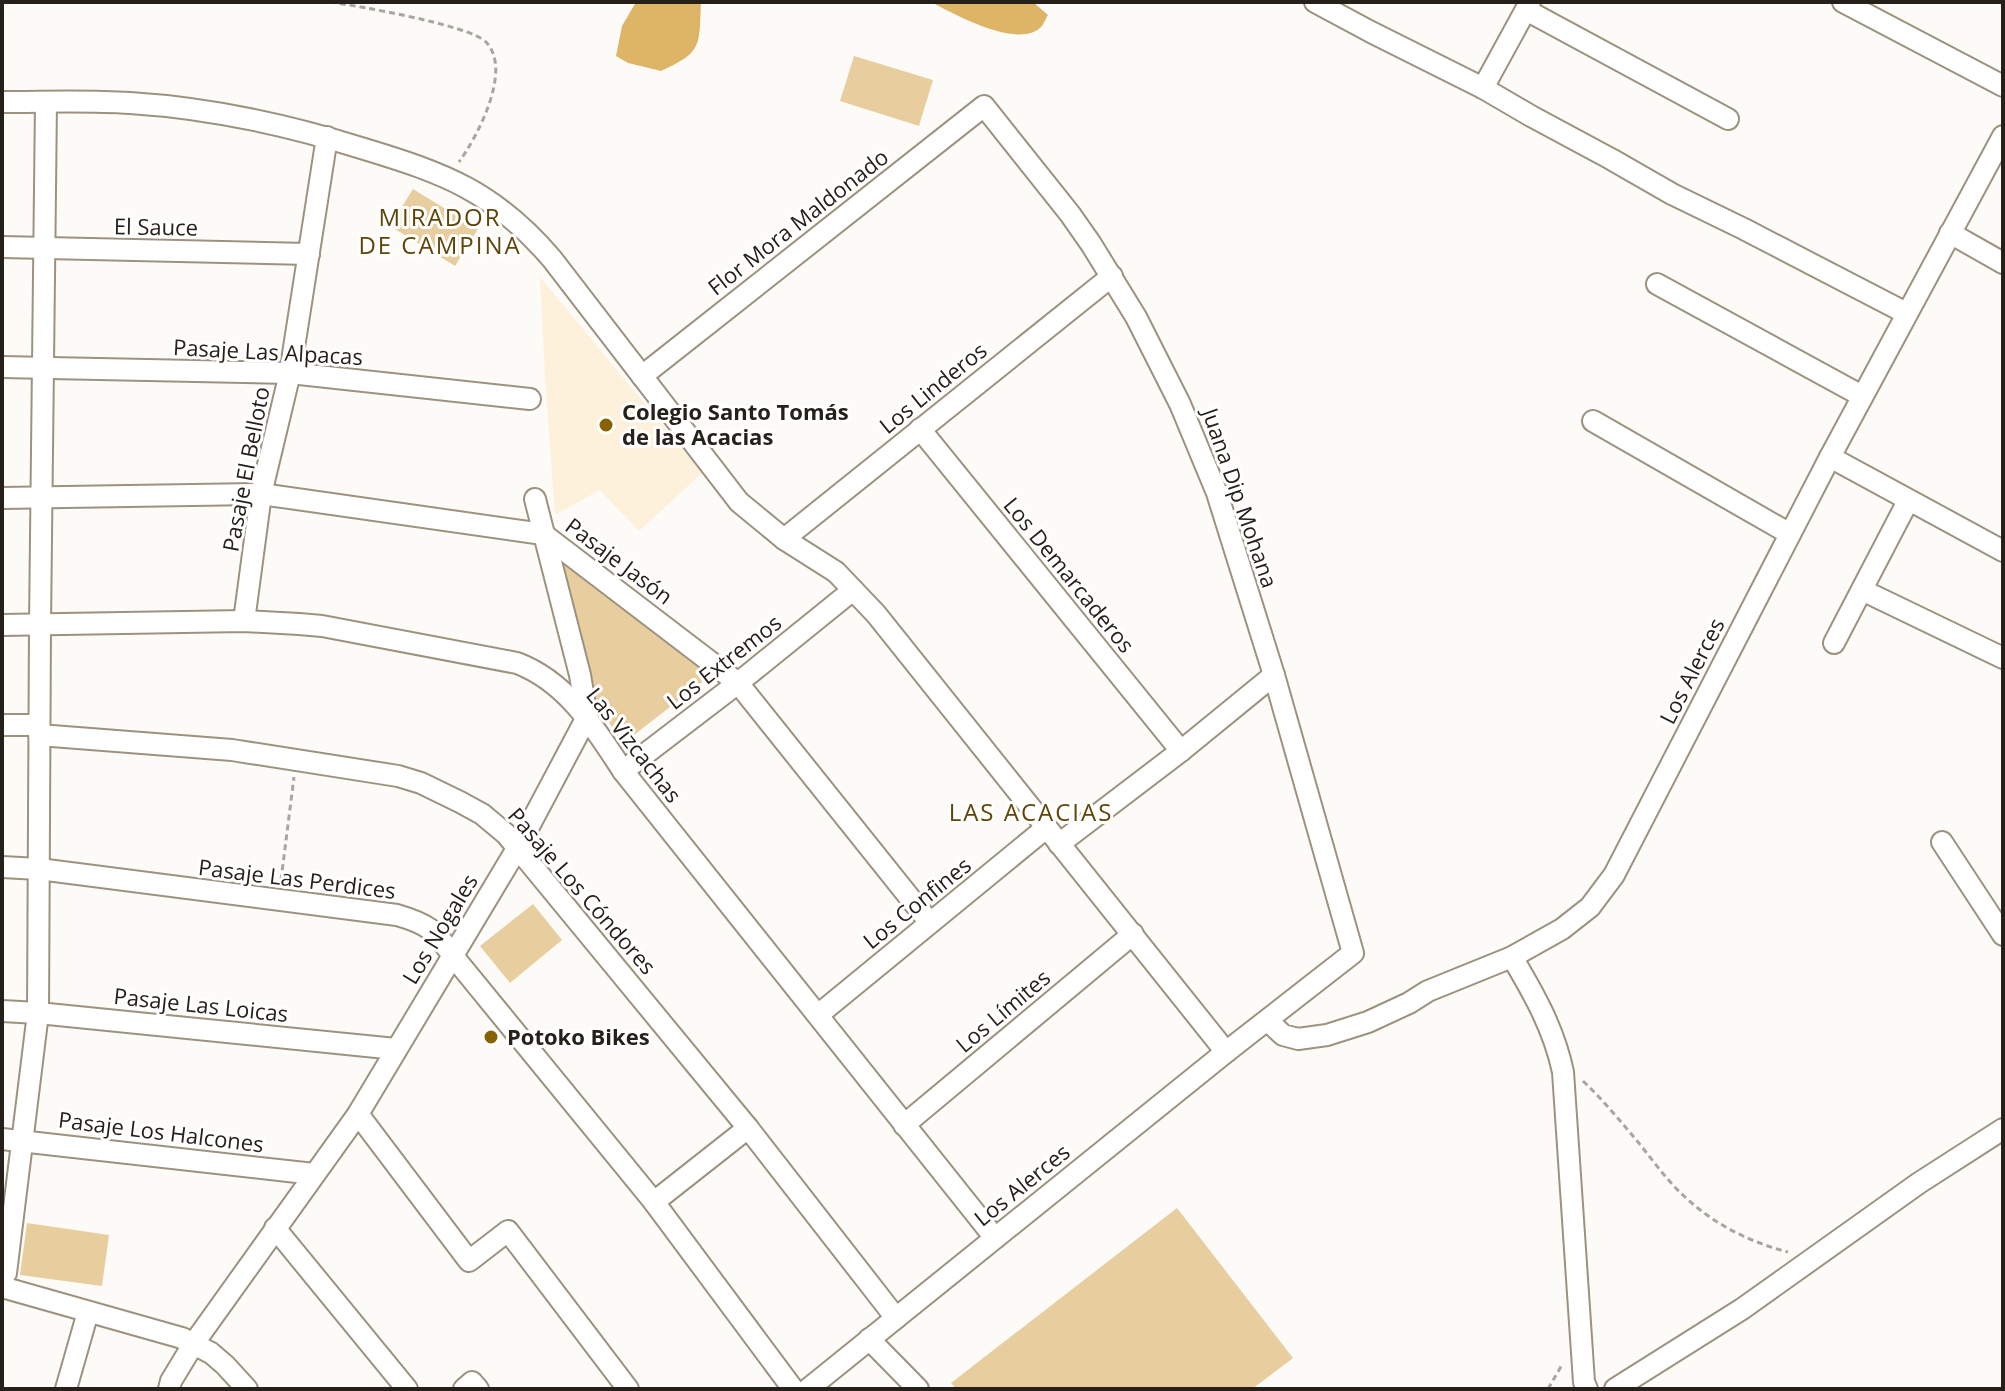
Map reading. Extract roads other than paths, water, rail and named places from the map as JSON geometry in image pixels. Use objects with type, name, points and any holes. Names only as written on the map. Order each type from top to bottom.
[{"type":"street","points":[[1315,2],[1483,88],[1672,194],[1906,313]]},
{"type":"street","points":[[1843,2],[2003,86]]},
{"type":"street","points":[[1483,88],[1528,6],[1728,119]]},
{"type":"street","points":[[2,102],[113,102],[171,106],[258,120],[408,162],[445,176],[502,210],[538,242],[739,502],[784,539],[836,572],[886,626],[1226,1052]]},
{"type":"street","points":[[2,1279],[6,1273],[24,1140],[38,1013],[46,102]]},
{"type":"street","name":"Juana Dip Mohana","points":[[984,106],[1070,214],[1112,276],[1159,360],[1200,448],[1274,675],[1353,953]]},
{"type":"street","name":"Flor Mora Maldonado","points":[[642,376],[984,106]]},
{"type":"street","name":"Los Alerces","points":[[1268,1021],[1283,1035],[1306,1039],[1368,1022],[1428,991],[1512,957],[1555,934],[1590,907],[1614,875],[1862,396],[2003,136]]},
{"type":"street","name":"Pasaje El Belloto","points":[[244,621],[261,494],[290,373],[327,137]]},
{"type":"street","points":[[1950,233],[2003,263]]},
{"type":"street","name":"El Sauce","points":[[2,247],[309,254]]},
{"type":"street","name":"Los Linderos","points":[[784,539],[1112,276]]},
{"type":"street","points":[[1657,284],[1862,396]]},
{"type":"street","name":"Pasaje Las Alpacas","points":[[2,367],[290,373],[530,399]]},
{"type":"street","points":[[1593,421],[1790,534]]},
{"type":"street","name":"Los Demarcaderos","points":[[920,429],[1181,751]]},
{"type":"street","points":[[1830,457],[2003,551]]},
{"type":"street","name":"Pasaje Jasón","points":[[2,498],[261,494],[543,534],[738,683],[930,923]]},
{"type":"street","points":[[535,499],[580,675],[587,717]]},
{"type":"street","points":[[1834,643],[1908,501]]},
{"type":"street","name":"Los Extremos","points":[[623,771],[853,590]]},
{"type":"street","points":[[1862,590],[2003,658]]},
{"type":"street","name":"Las Vizcachas","points":[[2,625],[244,621],[322,626],[517,663],[531,669],[553,683],[587,717],[623,771],[995,1238]]},
{"type":"street","name":"Los Confines","points":[[818,1015],[930,923],[1181,751],[1274,675]]},
{"type":"street","name":"Los Nogales","points":[[169,1389],[194,1343],[358,1114],[518,847],[587,717]]},
{"type":"street","name":"Pasaje Los Cóndores","points":[[2,725],[232,750],[376,771],[421,783],[482,814],[518,847],[748,1128],[896,1318]]},
{"type":"street","points":[[1942,842],[2003,935]]},
{"type":"street","name":"Pasaje Las Perdices","points":[[2,867],[39,869],[397,915],[413,919],[438,934],[654,1202],[793,1389]]},
{"type":"street","name":"Los Límites","points":[[904,1125],[1133,934]]},
{"type":"street","name":"Los Alerces","points":[[808,1389],[1353,953]]},
{"type":"street","points":[[1512,957],[1553,1034],[1565,1086],[1584,1382],[1587,1389]]},
{"type":"street","name":"Pasaje Las Loicas","points":[[2,1011],[396,1049]]},
{"type":"street","points":[[358,1114],[469,1261],[508,1231],[628,1389]]},
{"type":"street","points":[[654,1202],[748,1128]]},
{"type":"street","points":[[1615,1389],[1742,1309],[1919,1183],[2003,1129]]},
{"type":"street","name":"Pasaje Los Halcones","points":[[2,1139],[314,1174]]},
{"type":"street","points":[[275,1228],[407,1389]]},
{"type":"street","points":[[2,1287],[194,1343],[225,1365],[247,1389]]},
{"type":"street","points":[[66,1389],[88,1312]]},
{"type":"street","points":[[869,1339],[918,1389]]},
{"type":"street","points":[[464,1389],[472,1382],[478,1389]]},
{"type":"place","name":"Colegio Santo Tomás de las Acacias","points":[[606,425]]},
{"type":"place","name":"Potoko Bikes","points":[[491,1037]]},
{"type":"district","name":"MIRADOR DE CAMPINA","points":[[440,232]]},
{"type":"district","name":"LAS ACACIAS","points":[[1031,813]]}]
